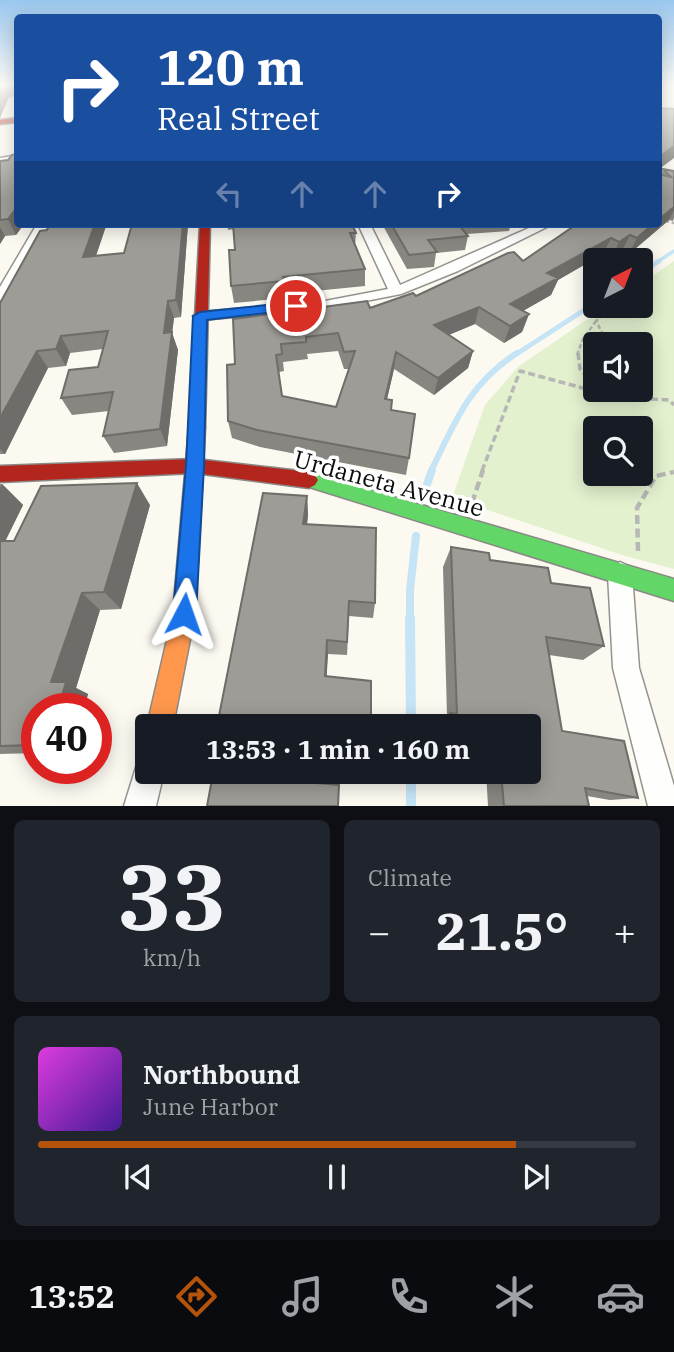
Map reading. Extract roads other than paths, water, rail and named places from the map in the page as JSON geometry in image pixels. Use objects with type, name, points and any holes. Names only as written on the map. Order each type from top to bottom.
[{"type":"street","points":[[0,298],[41,228]]},
{"type":"street","points":[[163,714],[184,614],[195,466],[205,228]]},
{"type":"street","points":[[366,228],[396,291]]},
{"type":"street","points":[[200,316],[369,299],[432,279],[522,228]]},
{"type":"street","name":"Urdaneta Avenue","points":[[0,474],[195,466],[301,478],[623,561],[674,590]]},
{"type":"street","points":[[623,561],[626,668],[664,806]]},
{"type":"street","points":[[140,806],[146,784]]},
{"type":"waterway","points":[[657,262],[674,251]]},
{"type":"waterway","points":[[653,265],[659,261]]},
{"type":"waterway","points":[[515,355],[583,311]]},
{"type":"waterway","points":[[431,471],[456,420],[475,391],[517,353]]},
{"type":"waterway","points":[[424,493],[432,470]]},
{"type":"waterway","points":[[410,618],[416,536]]},
{"type":"waterway","points":[[410,618],[411,714]]},
{"type":"waterway","points":[[411,784],[411,806]]}]
